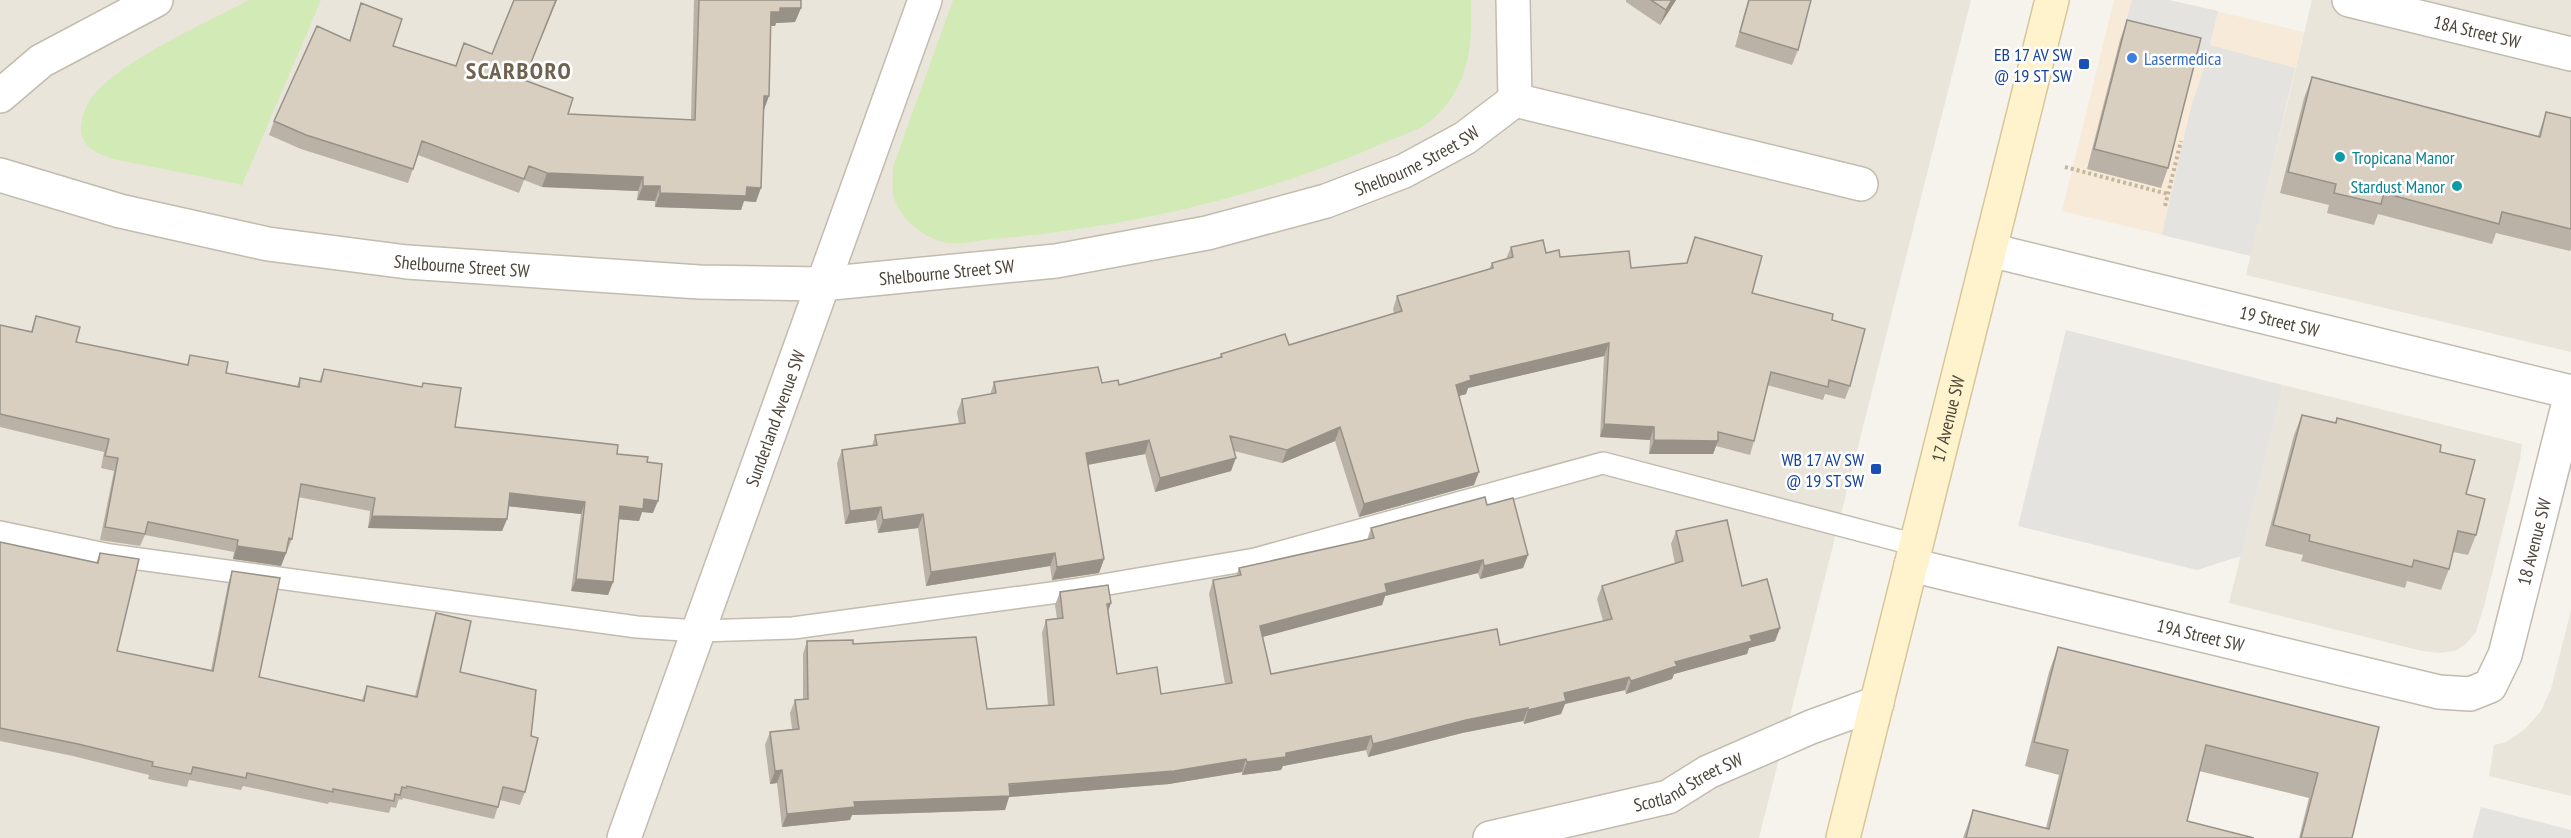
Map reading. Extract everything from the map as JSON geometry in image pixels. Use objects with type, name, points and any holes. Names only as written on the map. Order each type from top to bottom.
[{"type":"main road","name":"17 Avenue SW","points":[[1843,838],[2052,0]]},
{"type":"street","points":[[0,96],[41,61],[156,0]]},
{"type":"street","name":"Sunderland Avenue SW","points":[[624,838],[925,0]]},
{"type":"street","points":[[1513,0],[1515,100],[1861,184]]},
{"type":"street","name":"18A Street SW","points":[[2349,0],[2571,54]]},
{"type":"street","name":"Shelbourne Street SW","points":[[0,175],[120,211],[268,244],[419,262],[699,282],[822,284],[1056,261],[1228,227],[1326,201],[1404,171],[1465,138],[1515,100]]},
{"type":"street","name":"19 Street SW","points":[[1990,250],[2571,393]]},
{"type":"street","name":"18 Avenue SW","points":[[2490,686],[2505,655],[2571,393]]},
{"type":"street","name":"19A Street SW","points":[[1914,555],[2439,692],[2470,694],[2490,686]]},
{"type":"street","name":"Scotland Street SW","points":[[1490,838],[1668,797],[1708,772],[1811,727],[1877,703]]},
{"type":"lane","points":[[0,532],[110,555],[625,625],[699,631],[793,628],[1073,590],[1255,559],[1603,463],[1914,555]]},
{"type":"path","points":[[2165,206],[2181,141]]},
{"type":"path","points":[[2065,167],[2168,194]]},
{"type":"shaded area","points":[[0,0],[1971,0],[1759,838],[0,838]]},
{"type":"shaded area","points":[[2114,0],[2169,0],[2304,32],[2251,256],[2062,211]]},
{"type":"shaded area","points":[[2132,0],[2169,0],[2218,11],[2210,45],[2295,68],[2251,256],[2162,235],[2191,107],[2206,62],[2121,40]]},
{"type":"shaded area","points":[[2312,0],[2571,0],[2571,352],[2246,275]]},
{"type":"shaded area","points":[[2066,330],[2283,385],[2241,556],[2197,570],[2018,526]]},
{"type":"shaded area","points":[[2283,385],[2522,444],[2484,606],[2476,632],[2466,644],[2455,651],[2439,653],[2422,651],[2229,603]]},
{"type":"shaded area","points":[[2571,610],[2571,796],[2489,776],[2494,745],[2506,742],[2525,729],[2541,711],[2551,689]]},
{"type":"shaded area","points":[[2481,807],[2571,830],[2571,838],[2472,838]]},
{"type":"green space","points":[[249,0],[321,0],[242,185],[113,159],[89,147],[81,132],[83,114],[96,92],[110,79],[147,53]]},
{"type":"green space","points":[[953,0],[1471,0],[1471,34],[1461,80],[1454,94],[1432,120],[1414,130],[1333,164],[1190,208],[1092,227],[949,243],[927,235],[905,218],[893,194],[893,167]]},
{"type":"building","points":[[514,0],[556,0],[524,80],[573,98],[568,114],[695,120],[699,0],[801,0],[801,8],[780,8],[780,12],[771,12],[769,96],[764,96],[761,188],[747,187],[746,196],[660,193],[660,186],[643,186],[643,177],[547,173],[529,166],[524,179],[422,141],[413,169],[306,135],[274,121],[317,26],[350,41],[361,3],[402,19],[393,46],[456,66],[464,43],[492,54]]},
{"type":"building","points":[[1651,0],[1672,0],[1666,10]]},
{"type":"building","points":[[1749,0],[1811,0],[1798,50],[1740,32]]},
{"type":"building","points":[[2127,20],[2201,38],[2168,168],[2094,149]]},
{"type":"building","points":[[2312,77],[2540,137],[2546,112],[2571,118],[2571,229],[2502,212],[2499,224],[2384,193],[2381,204],[2334,193],[2336,184],[2288,172]]},
{"type":"building","points":[[1695,237],[1762,256],[1752,293],[1833,314],[1832,320],[1865,329],[1850,386],[1829,380],[1828,387],[1771,372],[1754,441],[1718,432],[1718,441],[1654,440],[1654,427],[1604,424],[1609,343],[1470,376],[1471,380],[1456,385],[1479,472],[1364,504],[1340,427],[1287,450],[1230,436],[1236,458],[1160,478],[1149,440],[1086,453],[1104,559],[1057,567],[1055,553],[931,572],[923,514],[883,520],[881,507],[850,511],[842,450],[877,445],[875,435],[965,423],[962,399],[996,393],[994,382],[1098,367],[1102,383],[1118,380],[1119,385],[1222,357],[1221,354],[1285,334],[1289,345],[1402,311],[1397,296],[1493,268],[1492,263],[1513,257],[1511,247],[1543,240],[1546,253],[1559,250],[1560,257],[1629,251],[1631,268],[1687,263]]},
{"type":"building","points":[[36,316],[80,327],[76,342],[188,365],[190,355],[228,362],[226,373],[299,387],[300,378],[321,382],[324,369],[422,387],[423,383],[461,388],[455,427],[618,445],[617,454],[648,457],[647,462],[662,464],[658,501],[644,499],[643,509],[620,506],[613,582],[576,579],[585,502],[510,493],[507,519],[372,516],[375,498],[301,484],[292,539],[289,538],[286,553],[237,546],[238,540],[148,522],[145,534],[105,527],[118,458],[105,456],[109,439],[0,414],[0,325],[32,332]]},
{"type":"building","points":[[2302,415],[2336,423],[2337,418],[2441,445],[2440,452],[2475,460],[2466,494],[2485,499],[2476,535],[2458,531],[2449,569],[2414,560],[2412,567],[2309,541],[2310,535],[2273,525]]},
{"type":"building","points":[[1485,497],[1487,505],[1513,498],[1528,555],[1484,566],[1483,560],[1385,584],[1387,592],[1260,626],[1271,674],[1497,629],[1500,645],[1612,619],[1602,586],[1683,561],[1676,531],[1727,520],[1742,586],[1767,579],[1780,628],[1750,636],[1752,641],[1675,662],[1677,666],[1631,681],[1629,677],[1564,693],[1566,701],[1466,720],[1373,744],[1371,736],[1286,753],[1286,757],[1247,762],[1246,759],[1174,771],[1009,784],[1010,796],[854,802],[855,807],[787,814],[782,770],[775,771],[770,732],[799,729],[795,700],[808,699],[807,641],[853,640],[853,644],[976,637],[987,709],[1054,705],[1046,620],[1063,618],[1060,592],[1108,585],[1111,603],[1107,604],[1117,674],[1157,667],[1161,694],[1232,683],[1213,580],[1241,575],[1239,568],[1374,538],[1371,528]]},
{"type":"building","points":[[0,542],[98,563],[100,553],[139,559],[117,651],[213,671],[232,571],[280,578],[259,677],[364,701],[367,686],[417,697],[436,613],[471,621],[460,672],[536,690],[531,736],[538,738],[525,792],[503,787],[498,807],[407,786],[402,787],[400,795],[395,794],[394,801],[333,789],[333,792],[247,773],[246,778],[193,767],[191,774],[152,766],[153,762],[0,728]]},
{"type":"building","points":[[2058,647],[2379,727],[2352,838],[2301,838],[2318,773],[2206,745],[2187,821],[2254,838],[1966,838],[1973,810],[2049,829],[2068,750],[2034,742]]},
{"type":"place","name":"Lasermedica","points":[[2132,58]]},
{"type":"place","name":"EB 17 AV SW @ 19 ST SW","points":[[2084,64]]},
{"type":"place","name":"Tropicana Manor","points":[[2340,157]]},
{"type":"place","name":"Stardust Manor","points":[[2457,186]]},
{"type":"place","name":"WB 17 AV SW @ 19 ST SW","points":[[1876,469]]},
{"type":"district","name":"SCARBORO","points":[[519,70]]}]
